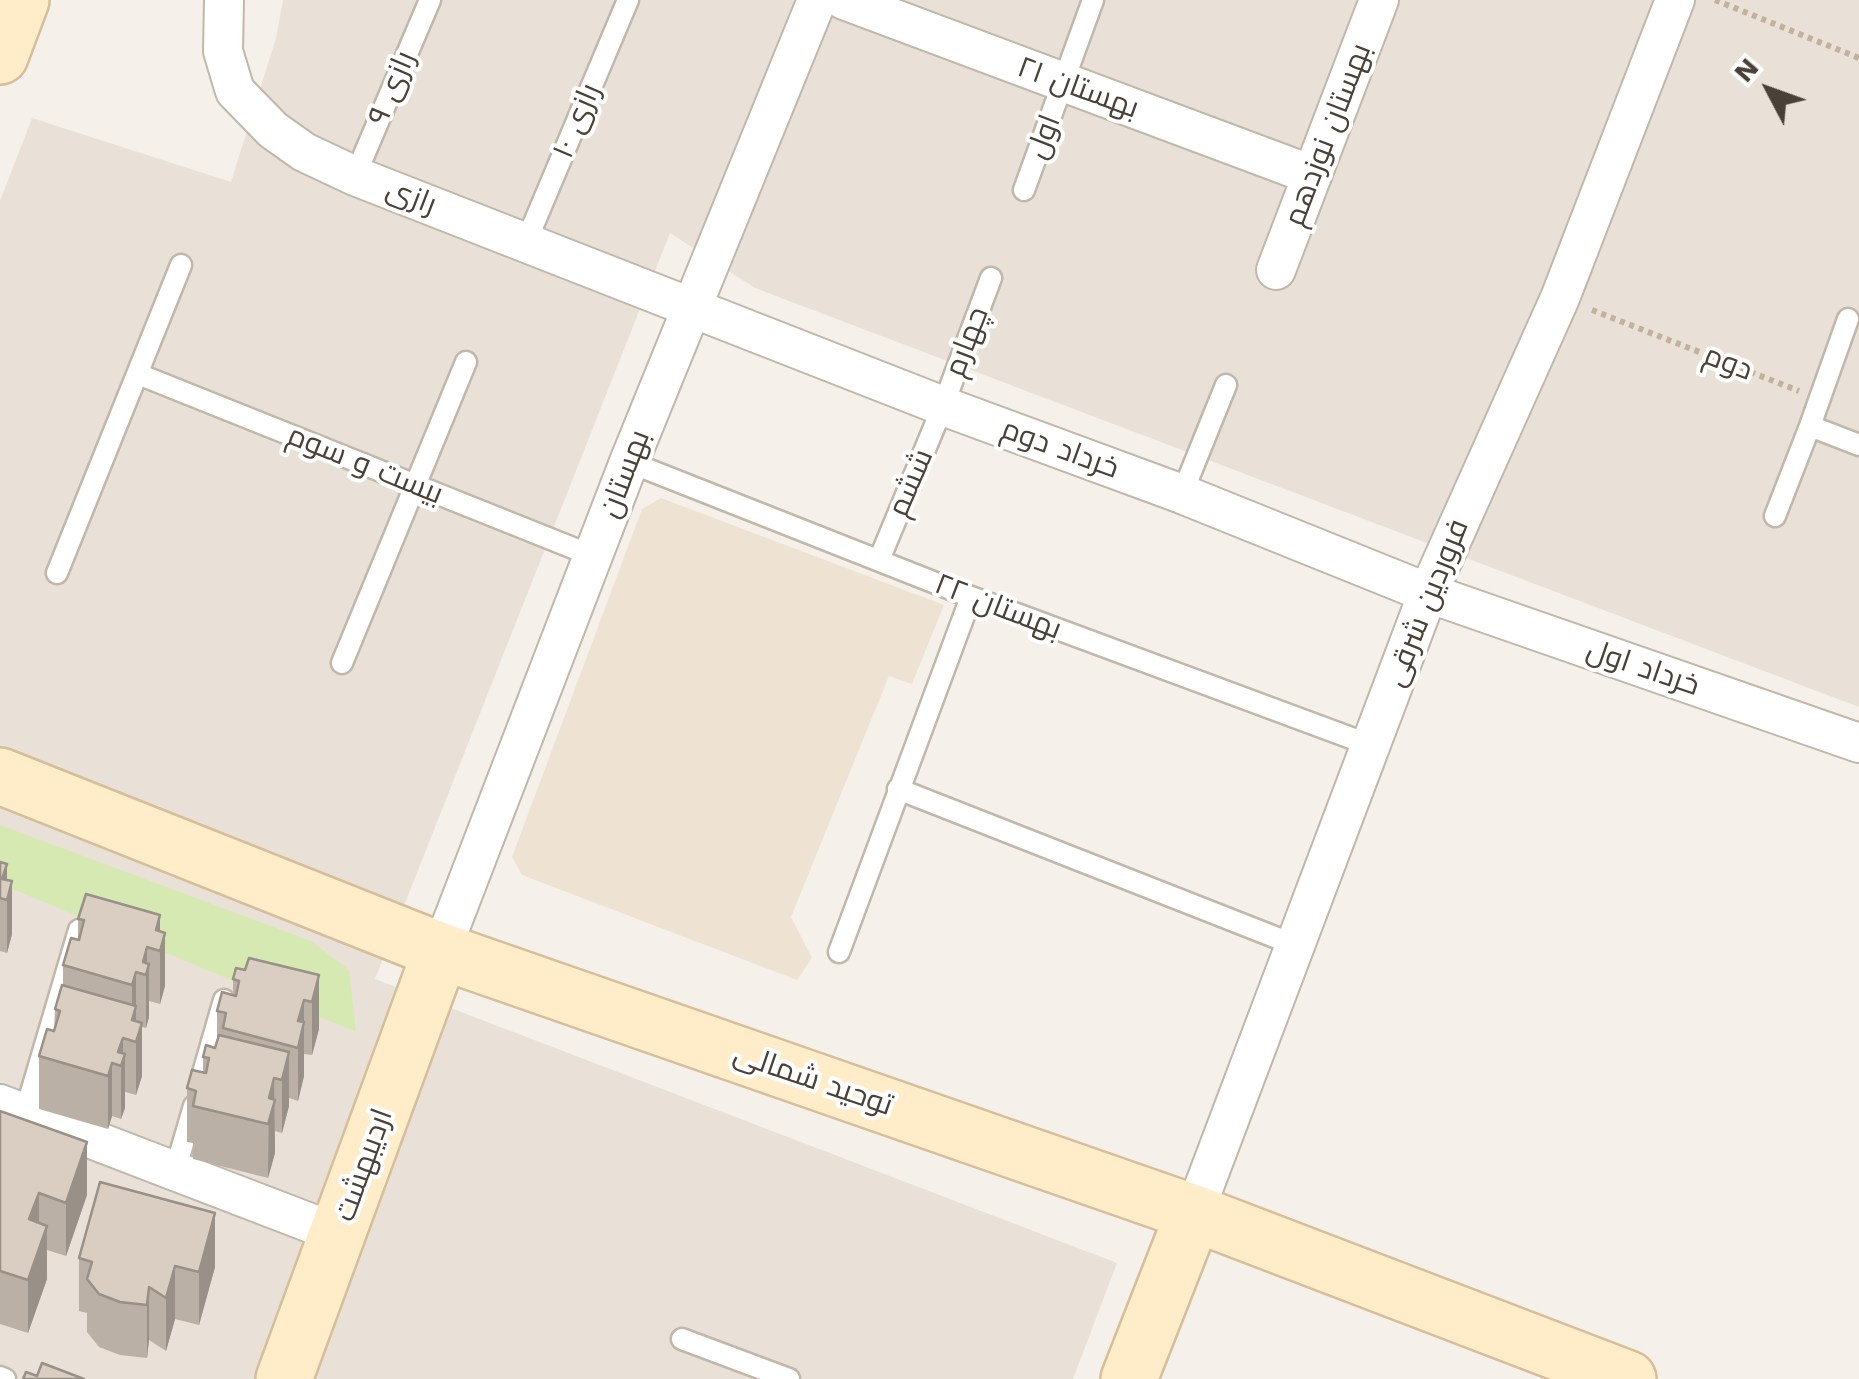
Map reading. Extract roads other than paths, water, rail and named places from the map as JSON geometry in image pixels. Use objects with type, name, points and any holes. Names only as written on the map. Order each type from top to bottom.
[{"type":"street","points":[[0,56],[22,0]]},
{"type":"street","name":"رازی","points":[[224,0],[223,51],[235,91],[274,130],[304,152],[355,176],[691,308]]},
{"type":"street","name":"بهستان","points":[[441,951],[629,462],[818,0]]},
{"type":"street","name":"بهستان ۲۱","points":[[844,0],[1312,175]]},
{"type":"street","name":"بهستان نوزدهم","points":[[1276,270],[1379,0]]},
{"type":"street","name":"فروردین شرقی","points":[[1194,1212],[1428,593],[1560,298],[1675,0]]},
{"type":"street","name":"خرداد دوم","points":[[691,308],[1182,494],[1428,593]]},
{"type":"street","name":"خرداد اول","points":[[1428,593],[1859,743]]},
{"type":"street","name":"توحید شمالی","points":[[0,776],[441,951],[1194,1212],[1628,1379]]},
{"type":"street","name":"اردیبهشت","points":[[284,1379],[441,951]]},
{"type":"street","points":[[12,1108],[339,1234]]},
{"type":"street","points":[[1129,1379],[1194,1212]]},
{"type":"lane","name":"رازی ۹","points":[[355,176],[430,0]]},
{"type":"lane","name":"رازی ۱۰","points":[[526,242],[628,0]]},
{"type":"lane","points":[[1065,84],[1093,0]]},
{"type":"lane","name":"اول","points":[[1024,190],[1065,84]]},
{"type":"lane","points":[[57,573],[181,265]]},
{"type":"lane","name":"چهارم","points":[[942,406],[991,278]]},
{"type":"lane","points":[[1775,516],[1848,319]]},
{"type":"lane","points":[[342,663],[466,362]]},
{"type":"lane","name":"بیست و سوم","points":[[138,374],[593,556]]},
{"type":"lane","points":[[1182,494],[1226,385]]},
{"type":"lane","name":"ششم","points":[[879,560],[942,406]]},
{"type":"lane","points":[[1810,426],[1859,446]]},
{"type":"lane","name":"بهستان ۲۲","points":[[629,462],[971,598],[1370,745]]},
{"type":"lane","points":[[838,952],[971,598]]},
{"type":"lane","points":[[898,788],[1296,945]]},
{"type":"lane","points":[[12,1108],[79,930]]},
{"type":"lane","points":[[175,1171],[226,994]]},
{"type":"lane","points":[[682,1338],[789,1379]]}]
